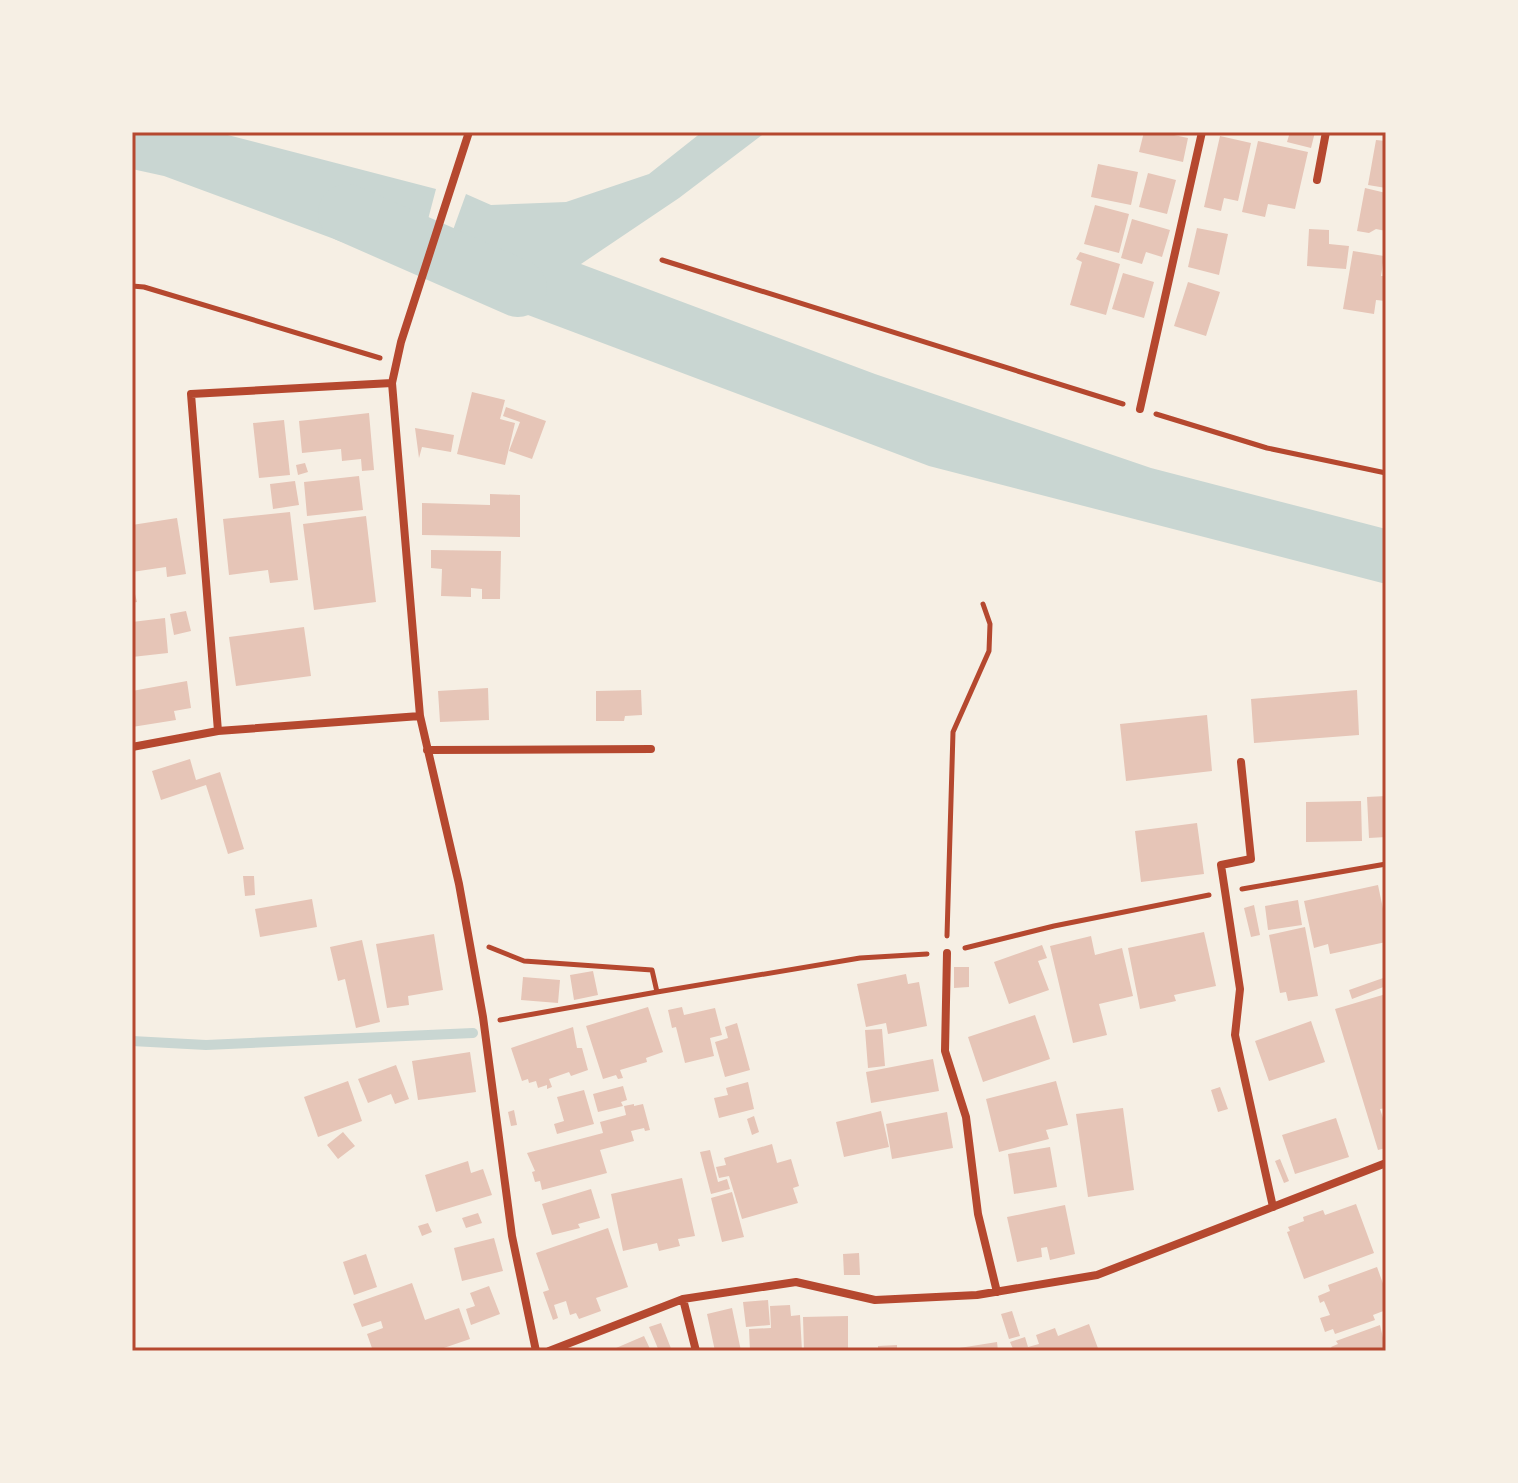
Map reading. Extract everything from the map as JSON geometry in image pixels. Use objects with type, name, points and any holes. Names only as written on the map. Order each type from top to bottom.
[{"type":"street","points":[[469,132],[401,342],[392,383],[420,716],[459,884],[483,1023],[512,1236],[536,1351]]},
{"type":"street","points":[[1140,409],[1202,132]]},
{"type":"street","points":[[1317,180],[1326,132]]},
{"type":"street","points":[[218,731],[191,394],[392,383]]},
{"type":"street","points":[[132,747],[218,731],[420,716]]},
{"type":"street","points":[[427,750],[651,749]]},
{"type":"street","points":[[1241,762],[1251,859],[1221,865],[1240,989],[1235,1035],[1273,1207]]},
{"type":"street","points":[[947,953],[945,1051],[966,1117],[978,1214],[997,1292]]},
{"type":"street","points":[[549,1351],[683,1299],[796,1282],[875,1300],[997,1292],[1097,1275],[1386,1163]]},
{"type":"street","points":[[683,1299],[696,1351]]},
{"type":"path","points":[[662,260],[1267,448],[1386,473]]},
{"type":"path","points":[[132,286],[307,335],[397,364]]},
{"type":"path","points":[[947,953],[953,732],[989,651],[990,624],[983,604]]},
{"type":"path","points":[[483,1023],[860,958],[947,953],[1054,926],[1386,864]]},
{"type":"path","points":[[469,940],[524,961],[652,970],[657,992]]},
{"type":"shaded area","points":[[132,132],[216,132],[436,189],[415,269],[164,176],[132,169]]},
{"type":"shaded area","points":[[702,132],[766,132],[679,198],[581,264],[875,374],[1151,468],[1386,529],[1386,584],[929,466],[435,280],[466,194],[491,205],[566,202],[649,174]]},
{"type":"building","points":[[1144,132],[1188,138],[1183,162],[1139,152]]},
{"type":"building","points":[[1290,132],[1315,132],[1311,148],[1287,142]]},
{"type":"building","points":[[1220,136],[1251,143],[1238,201],[1224,198],[1221,211],[1204,207]]},
{"type":"building","points":[[1376,140],[1386,141],[1386,188],[1368,185]]},
{"type":"building","points":[[1258,141],[1308,152],[1295,209],[1268,204],[1265,217],[1242,212]]},
{"type":"building","points":[[1098,164],[1138,172],[1131,205],[1091,197]]},
{"type":"building","points":[[1148,173],[1176,180],[1167,214],[1139,207]]},
{"type":"building","points":[[1365,188],[1386,193],[1386,231],[1357,231]]},
{"type":"building","points":[[1095,205],[1129,214],[1119,253],[1084,244]]},
{"type":"building","points":[[1132,219],[1170,230],[1162,257],[1146,252],[1142,264],[1121,258]]},
{"type":"building","points":[[1197,228],[1228,234],[1219,275],[1188,267]]},
{"type":"building","points":[[1309,229],[1329,230],[1329,244],[1349,246],[1346,269],[1307,266]]},
{"type":"building","points":[[1353,251],[1384,256],[1381,276],[1386,276],[1386,301],[1376,300],[1374,314],[1343,309]]},
{"type":"building","points":[[1080,252],[1120,264],[1106,315],[1070,305],[1082,262],[1076,259]]},
{"type":"building","points":[[1123,273],[1154,282],[1144,318],[1112,309]]},
{"type":"building","points":[[1188,282],[1220,292],[1206,336],[1174,326]]},
{"type":"building","points":[[472,392],[505,400],[500,419],[515,423],[505,465],[457,454]]},
{"type":"building","points":[[506,407],[546,421],[532,459],[509,451],[520,422],[503,416]]},
{"type":"building","points":[[369,413],[374,470],[362,471],[361,459],[342,461],[341,449],[302,453],[299,421]]},
{"type":"building","points":[[284,420],[290,475],[259,478],[253,423]]},
{"type":"building","points":[[415,428],[454,435],[451,452],[422,447],[419,458]]},
{"type":"building","points":[[305,463],[308,472],[298,475],[296,465]]},
{"type":"building","points":[[359,476],[363,510],[307,516],[304,482]]},
{"type":"building","points":[[295,481],[299,505],[273,509],[270,484]]},
{"type":"building","points":[[490,494],[520,495],[520,537],[422,535],[422,503],[490,505]]},
{"type":"building","points":[[290,512],[298,580],[270,583],[268,570],[229,575],[223,519]]},
{"type":"building","points":[[366,516],[376,602],[314,610],[303,524]]},
{"type":"building","points":[[177,518],[186,574],[167,577],[166,567],[132,572],[132,525]]},
{"type":"building","points":[[431,550],[501,551],[500,599],[482,599],[482,589],[471,588],[471,597],[441,596],[442,569],[431,568]]},
{"type":"building","points":[[132,582],[137,602],[132,603]]},
{"type":"building","points":[[186,611],[191,631],[174,635],[170,614]]},
{"type":"building","points":[[165,618],[168,653],[132,657],[132,622]]},
{"type":"building","points":[[304,627],[311,676],[236,686],[229,637]]},
{"type":"building","points":[[187,681],[191,708],[174,711],[176,720],[132,727],[132,691]]},
{"type":"building","points":[[488,688],[489,720],[440,722],[438,691]]},
{"type":"building","points":[[641,690],[642,715],[625,716],[624,721],[596,721],[596,691]]},
{"type":"building","points":[[1357,690],[1359,735],[1254,743],[1251,699]]},
{"type":"building","points":[[1207,715],[1212,771],[1126,781],[1120,724]]},
{"type":"building","points":[[190,759],[196,780],[220,772],[244,849],[228,854],[206,785],[161,800],[152,771]]},
{"type":"building","points":[[1386,796],[1386,837],[1369,838],[1367,797]]},
{"type":"building","points":[[1361,801],[1362,841],[1306,842],[1306,802]]},
{"type":"building","points":[[1197,823],[1204,874],[1141,882],[1135,831]]},
{"type":"building","points":[[243,876],[254,876],[255,895],[245,896]]},
{"type":"building","points":[[1378,885],[1386,923],[1386,942],[1330,954],[1328,944],[1314,948],[1304,901]]},
{"type":"building","points":[[312,899],[317,927],[260,937],[255,909]]},
{"type":"building","points":[[1298,900],[1302,925],[1268,930],[1265,906]]},
{"type":"building","points":[[1254,905],[1260,935],[1251,937],[1244,908]]},
{"type":"building","points":[[1305,927],[1318,996],[1288,1001],[1286,992],[1280,993],[1269,935]]},
{"type":"building","points":[[1204,932],[1216,986],[1174,995],[1176,1001],[1140,1009],[1128,948]]},
{"type":"building","points":[[434,934],[443,990],[408,996],[409,1005],[387,1008],[376,944]]},
{"type":"building","points":[[1091,936],[1095,955],[1122,948],[1133,996],[1099,1004],[1107,1035],[1073,1043],[1050,946]]},
{"type":"building","points":[[362,940],[380,1022],[356,1028],[345,979],[338,981],[330,947]]},
{"type":"building","points":[[1042,945],[1047,958],[1038,961],[1049,990],[1009,1004],[994,962]]},
{"type":"building","points":[[954,967],[969,967],[969,987],[954,988]]},
{"type":"building","points":[[593,971],[598,995],[574,1000],[570,975]]},
{"type":"building","points":[[906,974],[908,984],[919,982],[927,1026],[888,1034],[886,1023],[866,1027],[857,984]]},
{"type":"building","points":[[523,977],[560,980],[558,1003],[521,1000]]},
{"type":"building","points":[[1386,977],[1386,986],[1352,999],[1349,990]]},
{"type":"building","points":[[1386,994],[1386,1108],[1380,1109],[1386,1127],[1386,1148],[1378,1150],[1335,1009]]},
{"type":"building","points":[[648,1007],[663,1052],[646,1058],[647,1062],[620,1070],[623,1078],[618,1079],[616,1075],[603,1079],[586,1026]]},
{"type":"building","points":[[682,1007],[684,1015],[715,1008],[722,1035],[710,1038],[714,1056],[685,1063],[676,1027],[672,1028],[668,1010]]},
{"type":"building","points":[[1035,1015],[1050,1059],[983,1082],[968,1037]]},
{"type":"building","points":[[1311,1021],[1325,1062],[1269,1081],[1255,1041]]},
{"type":"building","points":[[737,1023],[750,1070],[725,1077],[715,1042],[728,1038],[725,1027]]},
{"type":"building","points":[[573,1027],[577,1048],[582,1048],[588,1070],[549,1079],[552,1087],[547,1089],[547,1085],[538,1088],[536,1081],[522,1081],[511,1048]]},
{"type":"building","points":[[882,1029],[885,1066],[868,1068],[865,1030]]},
{"type":"building","points":[[470,1052],[476,1092],[418,1100],[412,1061]]},
{"type":"building","points":[[933,1059],[939,1091],[871,1103],[866,1072]]},
{"type":"building","points":[[396,1065],[409,1099],[395,1104],[391,1094],[368,1103],[358,1079]]},
{"type":"building","points":[[348,1081],[362,1121],[318,1137],[304,1097]]},
{"type":"building","points":[[1056,1081],[1068,1125],[1046,1130],[1049,1139],[999,1152],[986,1099]]},
{"type":"building","points":[[748,1082],[754,1109],[719,1118],[714,1098],[728,1095],[726,1088]]},
{"type":"building","points":[[623,1086],[627,1100],[621,1102],[623,1106],[598,1112],[593,1094]]},
{"type":"building","points":[[1220,1087],[1228,1109],[1218,1112],[1211,1090]]},
{"type":"building","points":[[584,1090],[594,1124],[557,1134],[554,1124],[564,1121],[557,1097]]},
{"type":"building","points":[[643,1104],[650,1130],[631,1131],[634,1141],[600,1150],[607,1173],[542,1190],[540,1181],[535,1182],[532,1172],[535,1171],[527,1153],[603,1133],[600,1122],[626,1115],[624,1106]]},
{"type":"building","points":[[1123,1108],[1134,1190],[1088,1197],[1076,1114]]},
{"type":"building","points":[[514,1110],[517,1125],[511,1126],[508,1112]]},
{"type":"building","points":[[881,1111],[889,1147],[844,1157],[836,1122]]},
{"type":"building","points":[[947,1112],[953,1148],[892,1159],[886,1124]]},
{"type":"building","points":[[754,1116],[759,1132],[752,1135],[747,1119]]},
{"type":"building","points":[[1336,1118],[1349,1157],[1295,1174],[1282,1135]]},
{"type":"building","points":[[343,1132],[355,1146],[338,1159],[327,1145]]},
{"type":"building","points":[[772,1144],[777,1163],[791,1159],[799,1186],[793,1188],[798,1203],[742,1219],[729,1176],[719,1178],[716,1167],[726,1165],[724,1158]]},
{"type":"building","points":[[1050,1147],[1057,1187],[1014,1194],[1008,1154]]},
{"type":"building","points":[[710,1150],[718,1182],[727,1179],[730,1189],[711,1194],[700,1152]]},
{"type":"building","points":[[1280,1159],[1289,1181],[1284,1183],[1275,1161]]},
{"type":"building","points":[[468,1161],[471,1173],[483,1169],[492,1195],[436,1212],[425,1175]]},
{"type":"building","points":[[682,1178],[695,1236],[678,1239],[680,1246],[659,1251],[657,1243],[623,1251],[611,1194]]},
{"type":"building","points":[[591,1189],[600,1218],[578,1224],[580,1228],[552,1235],[542,1204]]},
{"type":"building","points":[[732,1192],[744,1237],[722,1242],[711,1198]]},
{"type":"building","points":[[1356,1204],[1374,1253],[1304,1279],[1287,1232],[1290,1231],[1288,1227],[1304,1221],[1303,1217],[1323,1210],[1325,1215]]},
{"type":"building","points":[[1065,1205],[1075,1254],[1050,1260],[1047,1247],[1041,1248],[1042,1257],[1017,1262],[1007,1217]]},
{"type":"building","points":[[478,1213],[482,1223],[466,1228],[462,1218]]},
{"type":"building","points":[[428,1223],[432,1232],[422,1236],[418,1226]]},
{"type":"building","points":[[608,1228],[628,1287],[596,1298],[601,1311],[579,1319],[576,1313],[570,1315],[566,1301],[554,1305],[558,1318],[553,1320],[543,1292],[549,1290],[536,1253]]},
{"type":"building","points":[[494,1238],[503,1271],[462,1281],[454,1248]]},
{"type":"building","points":[[859,1253],[860,1275],[844,1275],[843,1254]]},
{"type":"building","points":[[366,1254],[377,1287],[354,1295],[343,1262]]},
{"type":"building","points":[[1377,1267],[1386,1292],[1386,1310],[1373,1315],[1375,1320],[1335,1334],[1333,1329],[1325,1332],[1320,1318],[1330,1315],[1324,1301],[1320,1303],[1318,1296],[1330,1291],[1328,1285]]},
{"type":"building","points":[[412,1283],[425,1320],[459,1308],[470,1339],[435,1351],[373,1351],[367,1334],[383,1328],[381,1321],[362,1327],[353,1304]]},
{"type":"building","points":[[489,1286],[500,1314],[471,1325],[466,1309],[475,1306],[470,1293]]},
{"type":"building","points":[[768,1300],[770,1325],[746,1327],[743,1302]]},
{"type":"building","points":[[790,1305],[791,1316],[800,1315],[802,1351],[750,1351],[749,1329],[771,1328],[770,1306]]},
{"type":"building","points":[[732,1308],[741,1351],[715,1351],[707,1314]]},
{"type":"building","points":[[1012,1311],[1020,1336],[1009,1339],[1001,1314]]},
{"type":"building","points":[[848,1316],[848,1351],[804,1351],[803,1317]]},
{"type":"building","points":[[661,1323],[672,1351],[659,1351],[649,1327]]},
{"type":"building","points":[[1089,1324],[1099,1351],[1014,1351],[1010,1342],[1025,1337],[1028,1347],[1039,1344],[1036,1335],[1055,1328],[1058,1336]]},
{"type":"building","points":[[1380,1325],[1386,1351],[1333,1351],[1331,1347],[1338,1344],[1336,1341]]},
{"type":"building","points":[[644,1336],[651,1351],[609,1351]]},
{"type":"building","points":[[997,1342],[998,1351],[953,1349]]},
{"type":"building","points":[[897,1345],[897,1351],[878,1351],[878,1346]]},
{"type":"waterway","points":[[347,213],[518,288]]},
{"type":"waterway","points":[[132,1041],[206,1045],[473,1033]]}]
